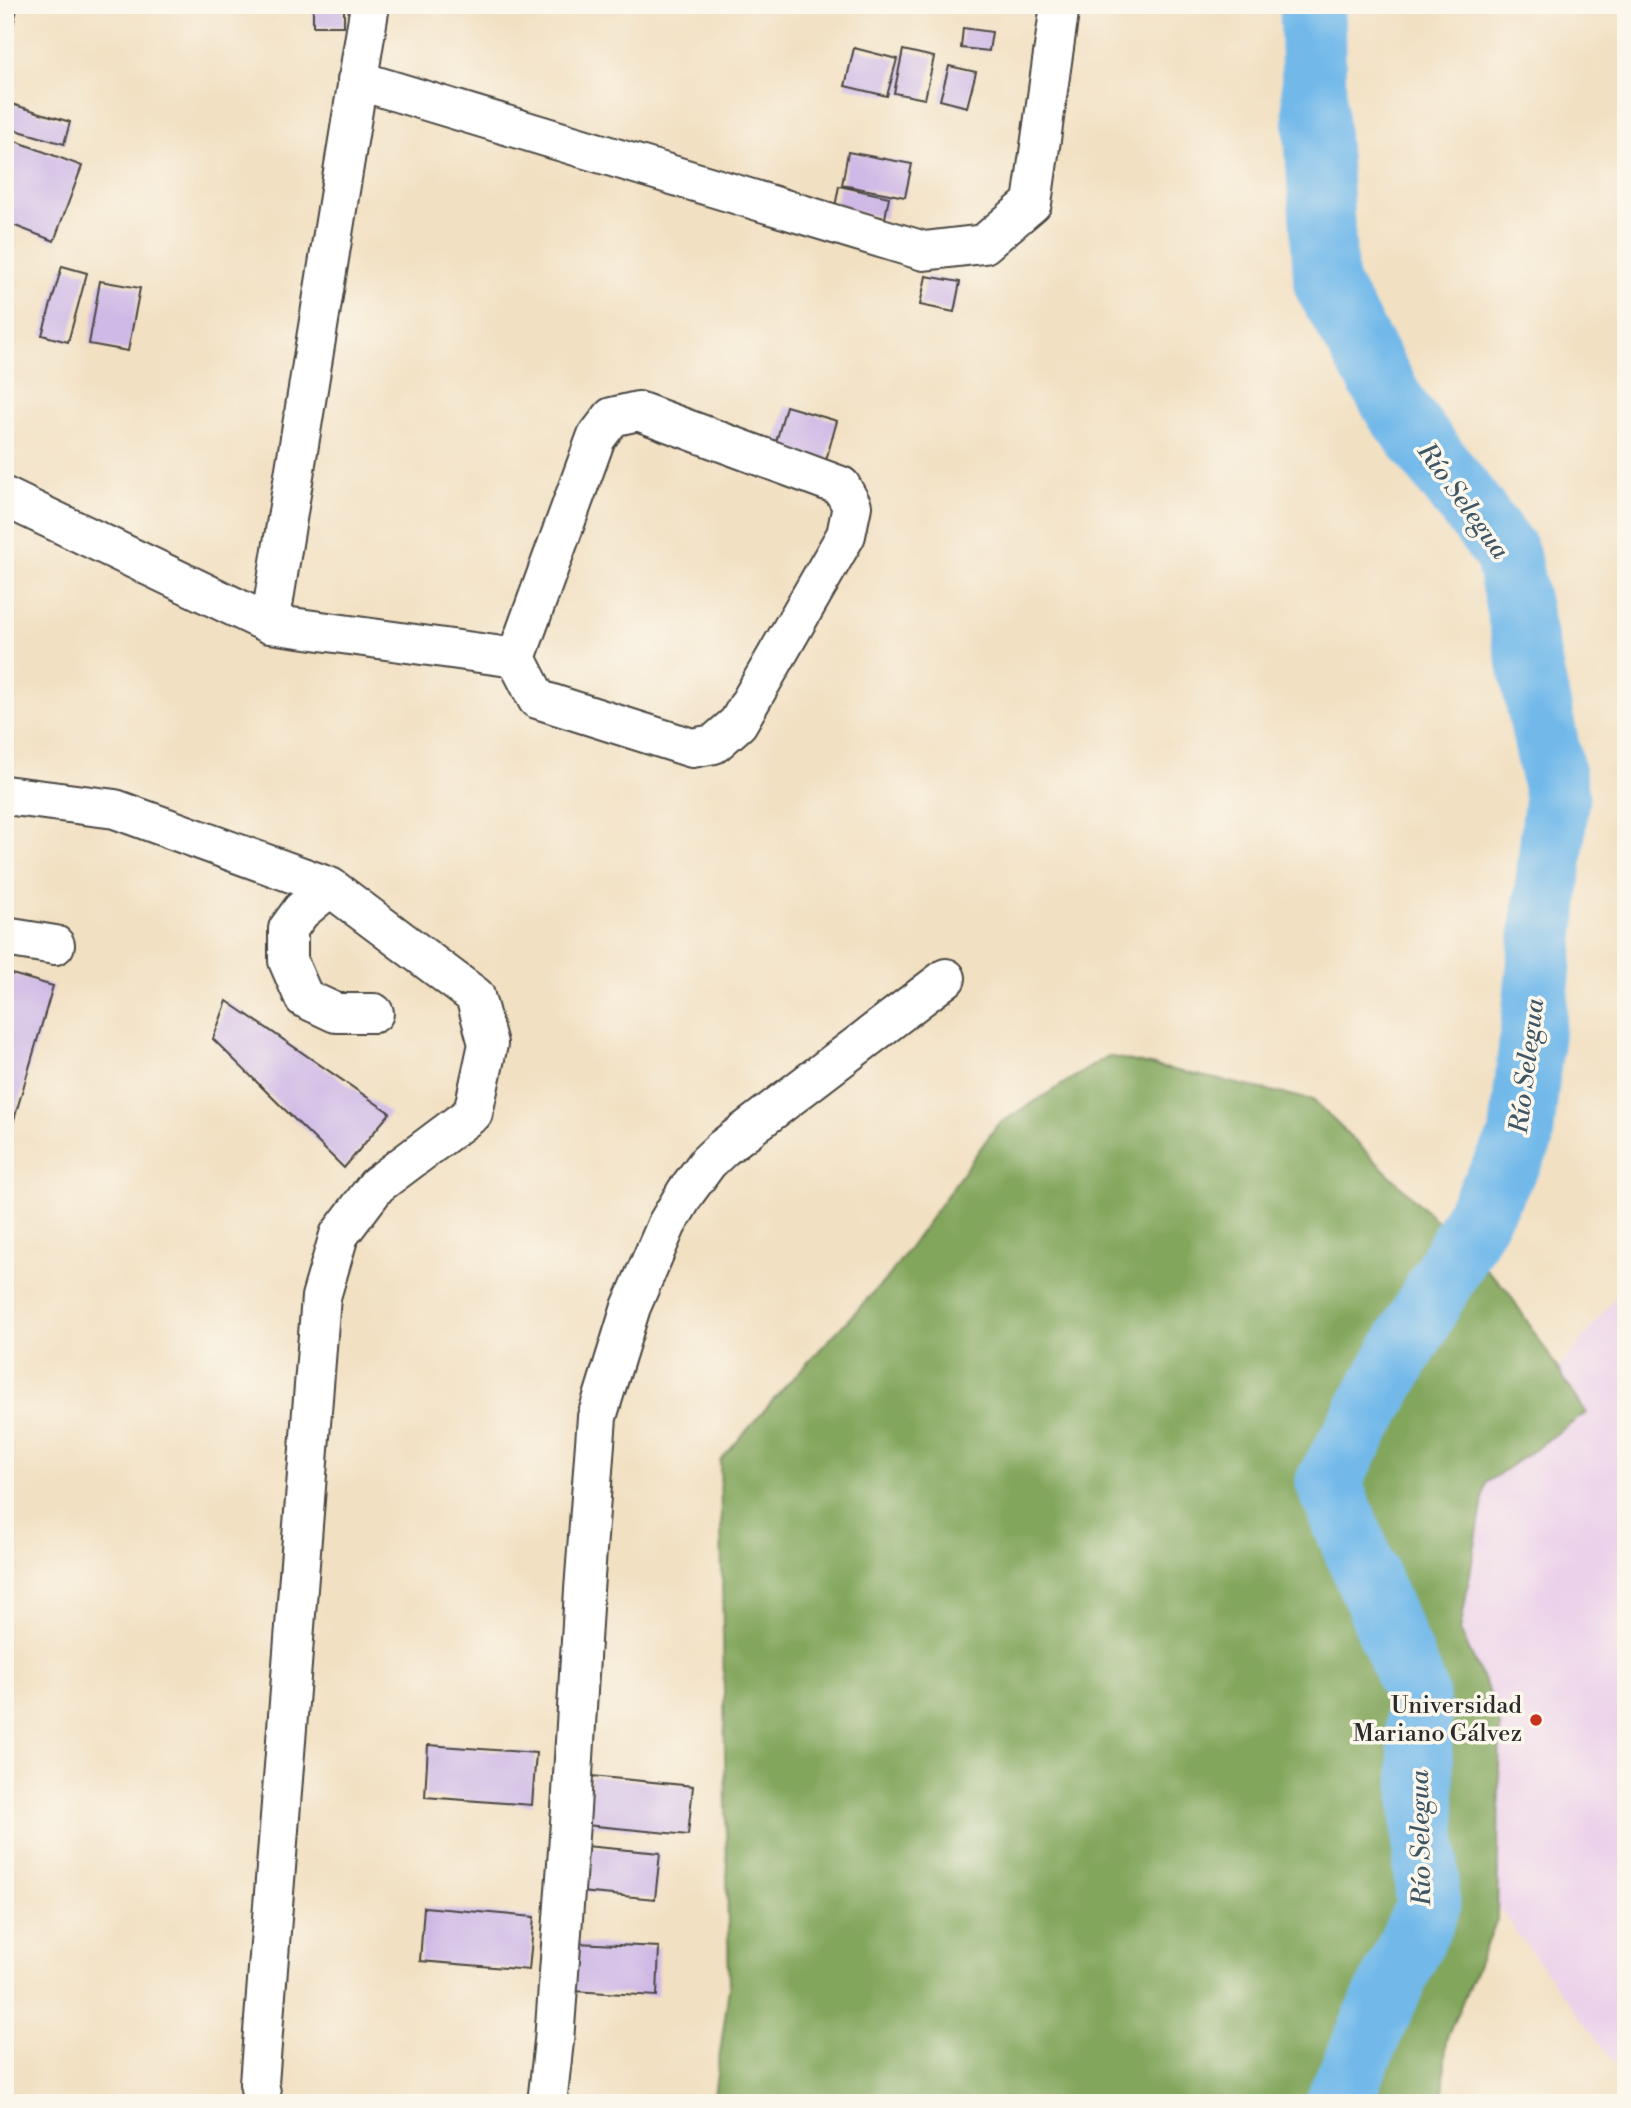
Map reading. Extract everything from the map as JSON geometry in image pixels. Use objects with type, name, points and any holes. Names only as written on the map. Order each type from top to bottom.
[{"type":"street","points":[[270,624],[370,5]]},
{"type":"street","points":[[357,80],[924,251],[984,244],[1032,203],[1060,5]]},
{"type":"street","points":[[638,411],[841,486],[852,506],[846,535],[738,723],[714,744],[692,748],[537,699],[516,658],[596,438],[612,417],[638,411]]},
{"type":"street","points":[[5,497],[270,624],[516,658]]},
{"type":"street","points":[[5,795],[115,809],[330,887],[475,996],[488,1044],[473,1114],[377,1185],[339,1235],[321,1297],[259,2083],[263,2103]]},
{"type":"street","points":[[330,887],[301,911],[288,929],[288,961],[304,998],[336,1013],[374,1013]]},
{"type":"street","points":[[5,937],[55,945]]},
{"type":"street","points":[[547,2103],[571,1810],[597,1417],[631,1307],[667,1224],[708,1162],[946,978]]},
{"type":"shaded area","name":"Universidad Mariano Gálvez","points":[[1626,1284],[1626,2078],[1462,1860],[1430,1581],[1501,1441]]},
{"type":"green space","points":[[1108,1056],[1313,1100],[1507,1290],[1586,1413],[1486,1483],[1460,1631],[1500,1715],[1497,1920],[1446,2040],[1443,2103],[713,2103],[729,1988],[720,1461],[782,1390],[889,1276],[997,1125]]},
{"type":"building","points":[[5,5],[18,5],[12,29],[5,27]]},
{"type":"building","points":[[313,5],[344,5],[344,26],[313,26]]},
{"type":"building","points":[[963,28],[992,32],[989,51],[961,48]]},
{"type":"building","points":[[854,48],[897,59],[887,96],[845,86]]},
{"type":"building","points":[[903,50],[934,57],[925,99],[894,93]]},
{"type":"building","points":[[949,66],[976,72],[967,107],[940,100]]},
{"type":"building","points":[[5,102],[70,122],[64,144],[5,127]]},
{"type":"building","points":[[5,137],[82,166],[54,241],[5,222]]},
{"type":"building","points":[[848,152],[912,164],[905,197],[842,185]]},
{"type":"building","points":[[839,186],[889,197],[885,218],[835,207]]},
{"type":"building","points":[[62,266],[87,273],[68,342],[42,335]]},
{"type":"building","points":[[926,276],[960,282],[954,312],[920,305]]},
{"type":"building","points":[[100,281],[140,288],[128,351],[89,344]]},
{"type":"building","points":[[786,406],[837,421],[826,460],[775,446]]},
{"type":"building","points":[[5,972],[53,986],[6,1147],[5,1147]]},
{"type":"building","points":[[227,1001],[390,1113],[344,1168],[213,1039]]},
{"type":"building","points":[[428,1745],[536,1753],[532,1805],[425,1797]]},
{"type":"building","points":[[591,1776],[693,1786],[688,1835],[586,1825]]},
{"type":"building","points":[[585,1846],[660,1853],[655,1899],[581,1892]]},
{"type":"building","points":[[424,1907],[534,1917],[529,1970],[420,1961]]},
{"type":"building","points":[[576,1943],[659,1947],[657,1996],[573,1991]]},
{"type":"waterway","name":"Río Selegua","points":[[1312,5],[1314,95],[1326,284],[1397,410],[1507,554],[1557,795],[1521,1139],[1328,1482],[1417,1696],[1428,1906],[1337,2103]]},
{"type":"place","name":"Universidad Mariano Gálvez","points":[[1536,1720]]}]
